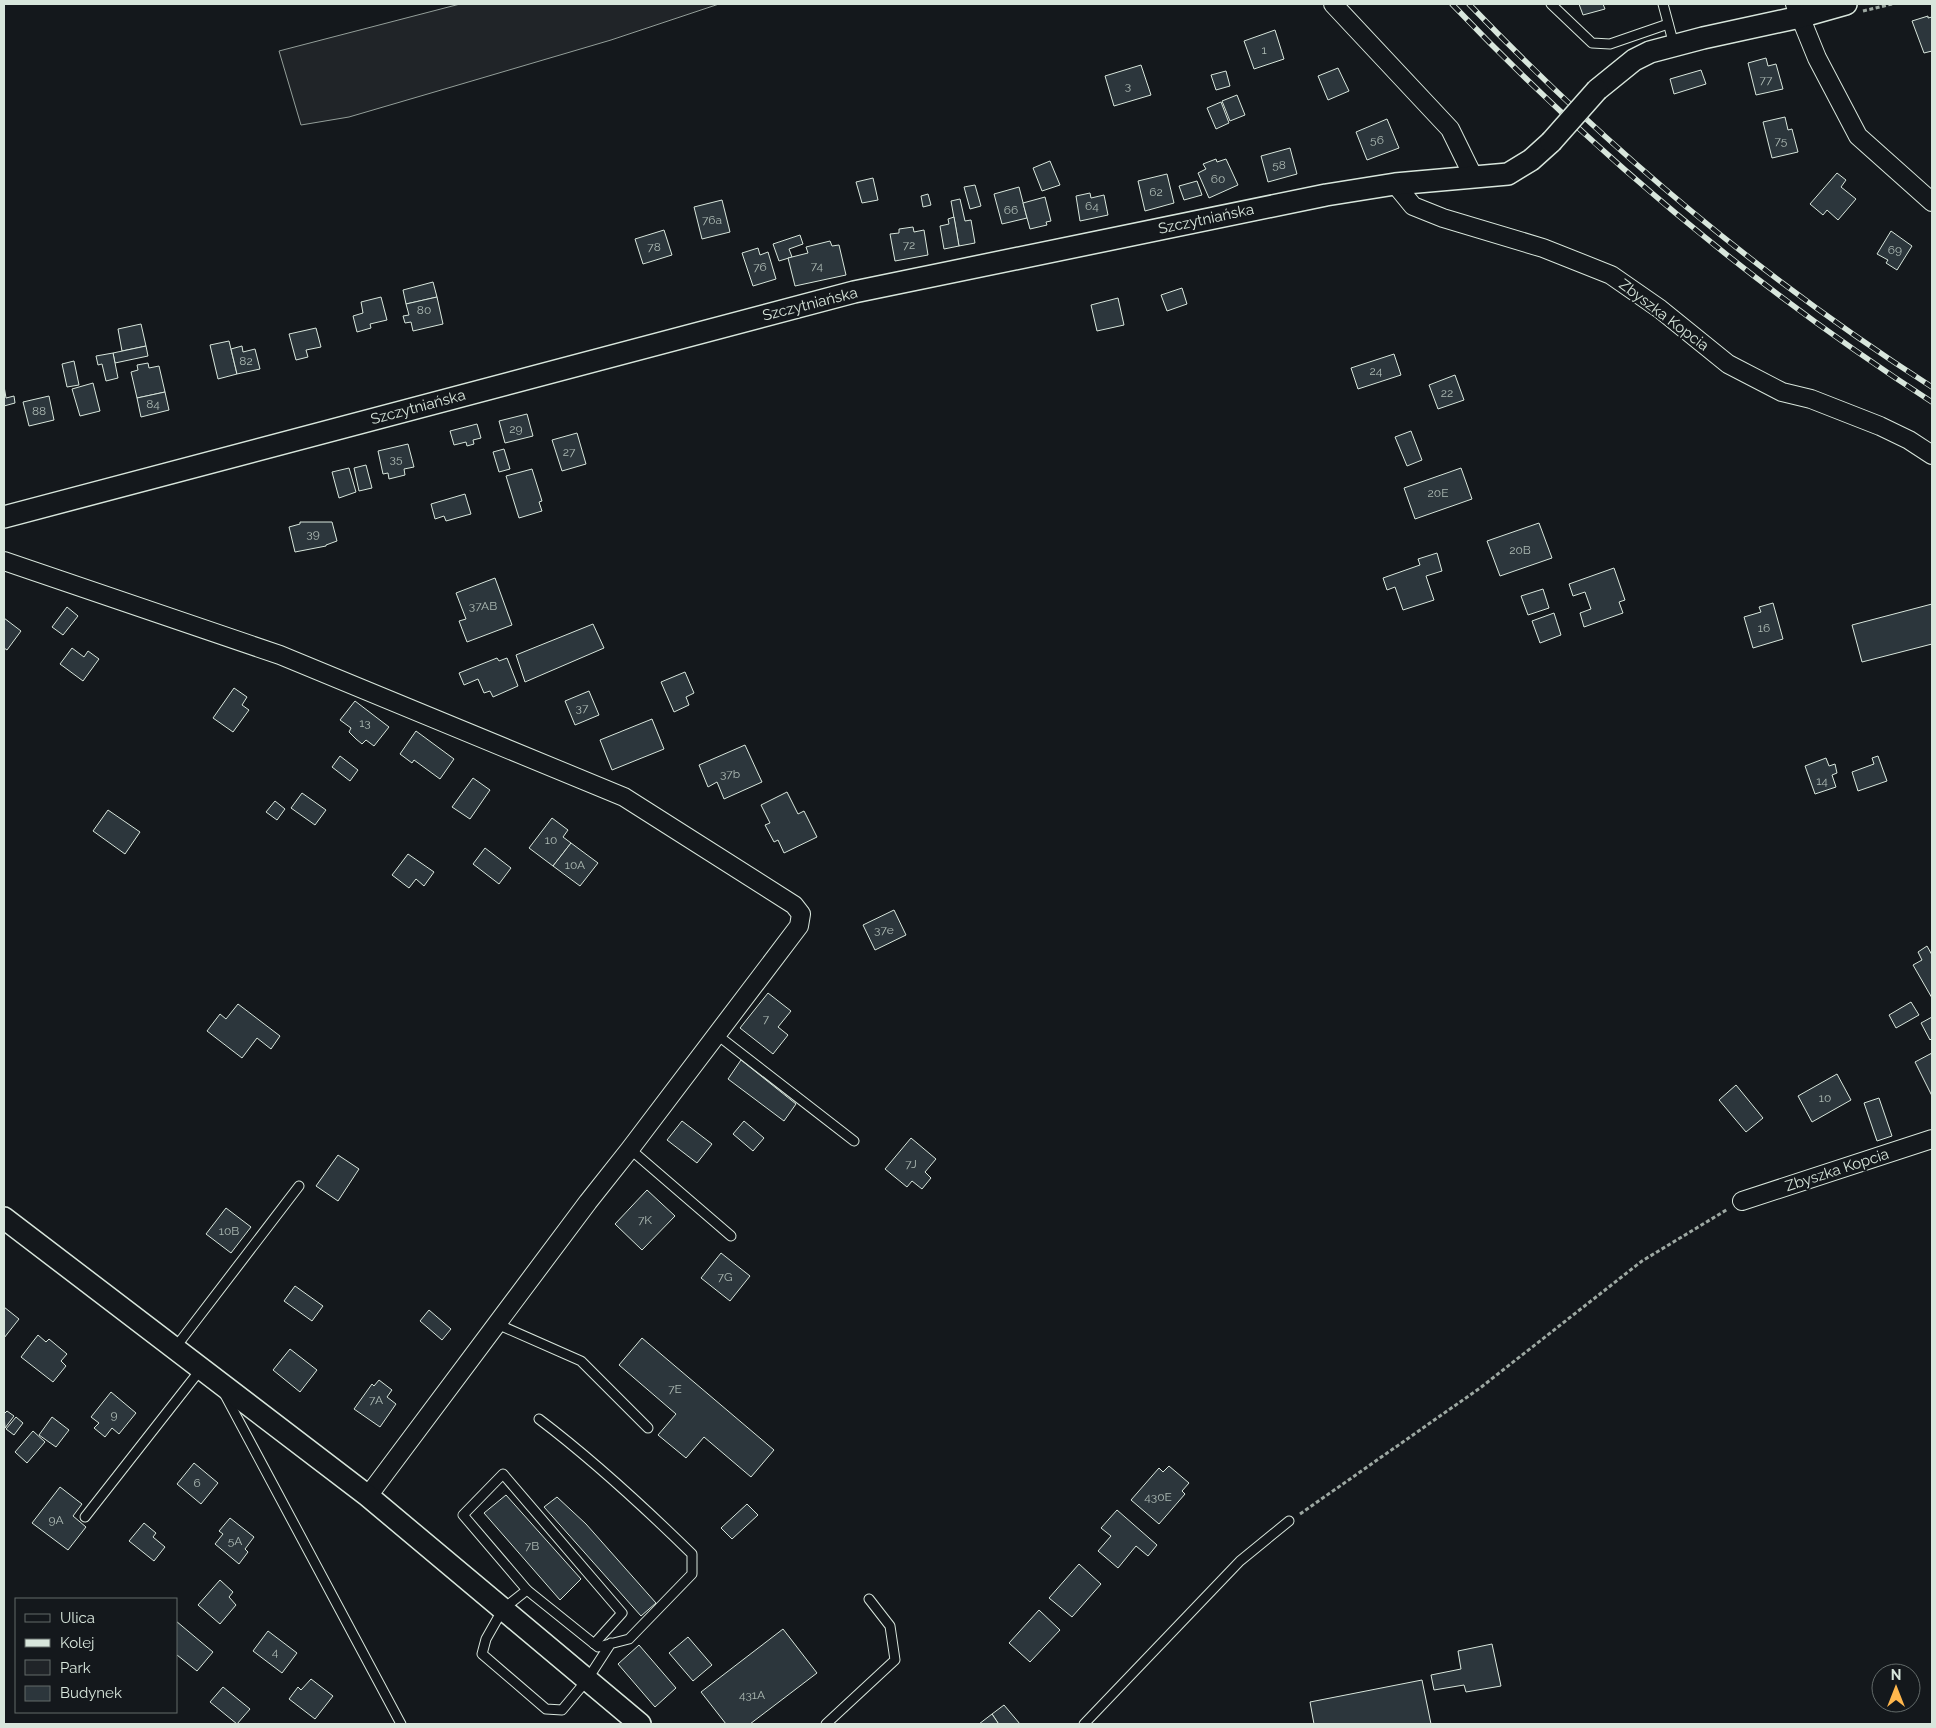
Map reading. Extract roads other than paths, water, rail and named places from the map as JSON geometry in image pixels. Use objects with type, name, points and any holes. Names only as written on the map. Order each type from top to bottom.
[{"type":"street","points":[[1333,4],[1450,129],[1474,178]]},
{"type":"street","points":[[1846,4],[1797,10],[1817,58],[1858,136],[1932,202]]},
{"type":"street","name":"Szczytniańska","points":[[4,517],[854,292],[1326,195],[1395,184],[1508,174],[1531,160],[1551,142],[1597,90],[1634,60],[1650,52],[1797,10]]},
{"type":"street","name":"Zbyszka Kopcia","points":[[1395,184],[1413,206],[1443,218],[1543,248],[1611,275],[1660,309],[1728,364],[1782,392],[1811,399],[1880,426],[1909,440],[1932,455]]},
{"type":"street","points":[[4,561],[280,654],[624,797],[794,905],[800,914],[799,926],[588,1202],[368,1496]]},
{"type":"street","name":"Zbyszka Kopcia","points":[[1742,1201],[1932,1139]]},
{"type":"street","points":[[4,1218],[368,1496],[640,1724]]},
{"type":"lane","points":[[1551,4],[1592,43],[1610,44],[1668,24]]},
{"type":"lane","points":[[1663,4],[1674,46]]},
{"type":"lane","points":[[716,1034],[854,1141]]},
{"type":"lane","points":[[630,1149],[731,1236]]},
{"type":"lane","points":[[174,1348],[299,1186]]},
{"type":"lane","points":[[497,1324],[581,1362],[648,1428]]},
{"type":"lane","points":[[85,1517],[201,1369]]},
{"type":"lane","points":[[218,1382],[401,1724]]},
{"type":"lane","points":[[539,1419],[569,1441],[646,1509],[692,1554],[692,1574],[629,1639],[598,1647],[594,1644],[527,1590],[463,1515],[503,1474],[622,1613],[594,1644]]},
{"type":"lane","points":[[1084,1724],[1240,1561],[1290,1521]]},
{"type":"lane","points":[[527,1590],[503,1609],[486,1640],[482,1654],[546,1709],[562,1710],[587,1680],[611,1643]]},
{"type":"lane","points":[[826,1724],[895,1660],[890,1626],[869,1599]]},
{"type":"railway","points":[[1452,4],[1563,114],[1680,217],[1803,313],[1932,402]]},
{"type":"railway","points":[[1469,4],[1576,110],[1689,209],[1807,302],[1932,387]]}]
